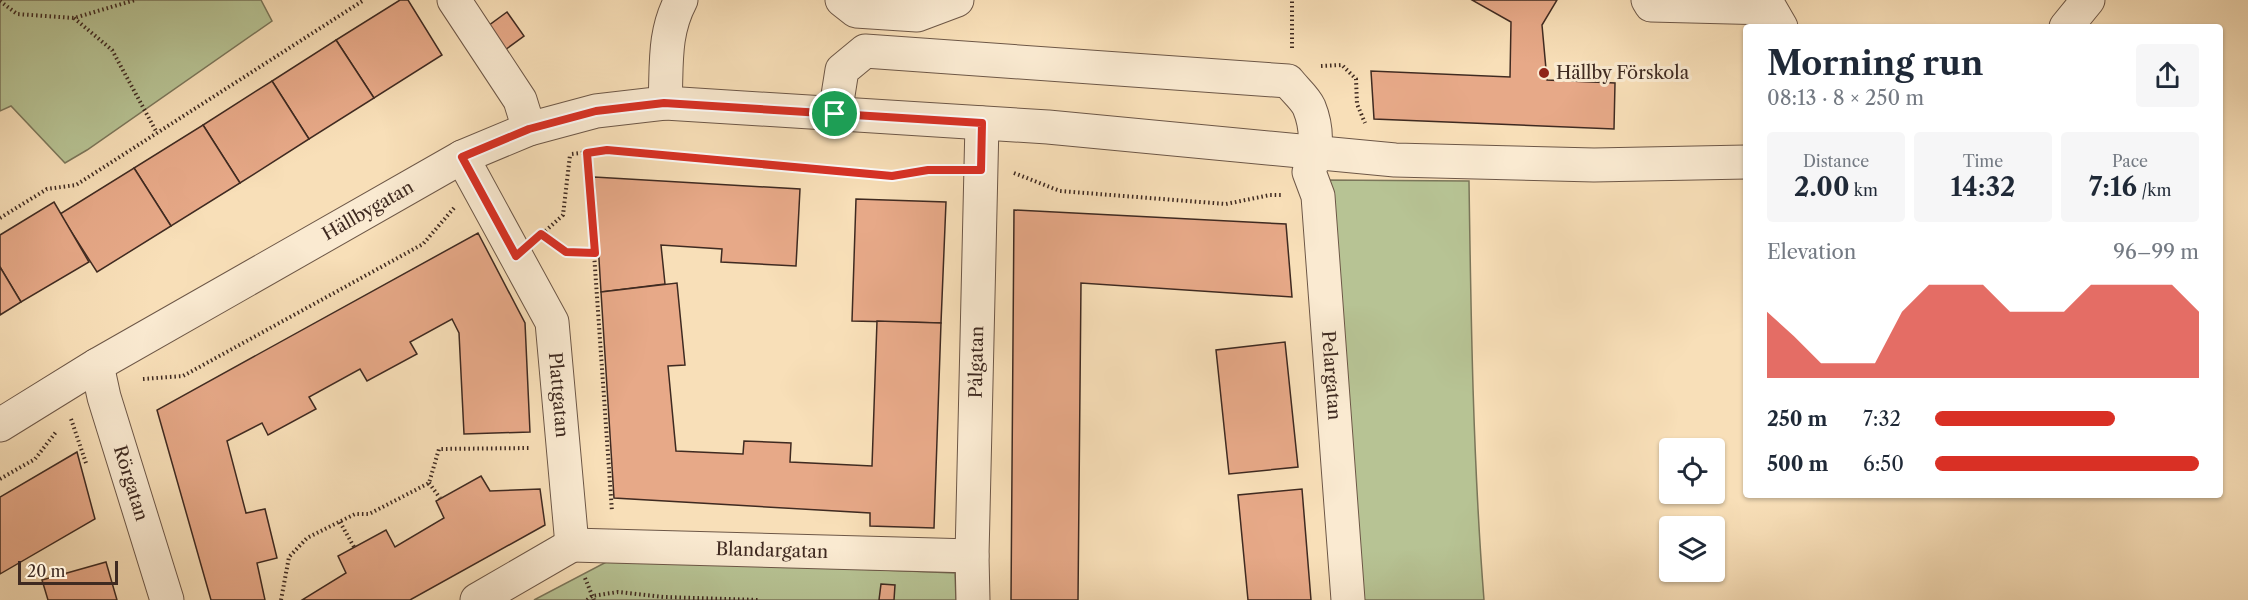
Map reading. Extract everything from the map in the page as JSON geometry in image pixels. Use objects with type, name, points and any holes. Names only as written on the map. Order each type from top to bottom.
[{"type":"street","points":[[453,0],[520,100],[529,129]]},
{"type":"street","points":[[664,103],[668,38],[672,18],[681,0]]},
{"type":"street","points":[[842,0],[856,11],[917,15],[957,0]]},
{"type":"street","points":[[1648,0],[1651,5],[1770,8],[1779,24]]},
{"type":"street","points":[[2068,24],[2088,0]]},
{"type":"street","name":"Pelargatan","points":[[835,114],[842,70],[865,51],[1288,81],[1308,106],[1315,134],[1316,152],[1309,172],[1318,196],[1348,600]]},
{"type":"street","name":"Hällbygatan","points":[[0,425],[97,365],[462,157],[529,129],[596,111],[664,103],[982,123],[1395,160],[1594,165],[1743,162]]},
{"type":"street","name":"Pålgatan","points":[[973,600],[972,556],[982,123]]},
{"type":"street","name":"Plattgatan","points":[[462,157],[552,322],[572,545]]},
{"type":"street","name":"Rörgatan","points":[[97,365],[104,397],[167,600]]},
{"type":"street","points":[[477,600],[572,545]]},
{"type":"street","name":"Blandargatan","points":[[572,545],[972,556]]},
{"type":"path","points":[[0,1],[17,14],[74,18],[135,0]]},
{"type":"path","points":[[0,218],[47,189],[76,185],[364,0]]},
{"type":"path","points":[[1292,0],[1292,48]]},
{"type":"path","points":[[74,18],[112,50],[157,133]]},
{"type":"path","points":[[1313,67],[1342,65],[1356,79],[1357,104],[1364,122],[1374,125]]},
{"type":"path","points":[[560,158],[570,154],[607,150],[892,176],[928,170],[1013,172],[1060,191],[1226,204],[1270,195],[1318,196]]},
{"type":"path","points":[[587,153],[611,493],[612,546]]},
{"type":"path","points":[[570,154],[563,214],[541,234],[566,252],[595,253]]},
{"type":"path","points":[[0,478],[35,459],[70,415],[141,379],[183,376],[423,244],[451,210],[482,191]]},
{"type":"path","points":[[281,600],[289,557],[307,538],[355,514],[369,514],[429,483],[439,449],[531,448]]},
{"type":"path","points":[[429,483],[440,498]]},
{"type":"path","points":[[340,522],[354,547]]},
{"type":"path","points":[[587,600],[592,596],[618,592],[664,597],[759,600]]},
{"type":"green space","points":[[0,0],[261,0],[272,21],[65,163],[11,106],[0,111]]},
{"type":"green space","points":[[1324,180],[1469,181],[1475,443],[1484,600],[1360,600]]},
{"type":"green space","points":[[612,559],[955,573],[956,600],[534,600]]},
{"type":"building","points":[[400,0],[408,0],[442,55],[374,98],[336,40]]},
{"type":"building","points":[[1472,0],[1557,0],[1542,25],[1547,80],[1615,83],[1614,129],[1374,119],[1371,71],[1510,77],[1511,22]]},
{"type":"building","points":[[507,12],[524,36],[505,50],[488,26]]},
{"type":"building","points":[[336,40],[374,98],[309,139],[272,81]]},
{"type":"building","points":[[272,81],[309,139],[240,183],[203,125]]},
{"type":"building","points":[[203,125],[240,183],[171,226],[134,168]]},
{"type":"building","points":[[134,168],[171,226],[97,272],[60,214]]},
{"type":"building","points":[[594,177],[800,189],[796,266],[721,262],[722,249],[661,245],[665,284],[601,292]]},
{"type":"building","points":[[856,199],[946,202],[941,323],[852,321]]},
{"type":"building","points":[[54,202],[89,262],[21,302],[0,267],[0,235]]},
{"type":"building","points":[[1014,210],[1286,224],[1292,297],[1081,283],[1078,600],[1011,600]]},
{"type":"building","points":[[478,233],[525,323],[530,432],[464,434],[459,333],[452,319],[410,342],[417,354],[367,381],[360,369],[309,397],[316,409],[268,435],[262,423],[227,441],[246,513],[265,509],[277,558],[257,563],[265,600],[211,600],[157,410]]},
{"type":"building","points":[[0,267],[21,302],[0,315]]},
{"type":"building","points":[[677,283],[685,365],[668,366],[676,451],[743,454],[744,441],[791,443],[790,462],[872,466],[877,321],[941,323],[934,528],[870,526],[870,513],[614,498],[601,292]]},
{"type":"building","points":[[1285,342],[1298,467],[1229,474],[1216,350]]},
{"type":"building","points":[[77,452],[95,519],[0,574],[0,497]]},
{"type":"building","points":[[481,476],[490,491],[540,489],[545,525],[410,600],[302,600],[346,573],[338,556],[386,530],[395,547],[444,518],[436,501]]},
{"type":"building","points":[[1302,489],[1311,600],[1248,600],[1238,495]]},
{"type":"building","points":[[106,562],[117,600],[48,600],[42,580]]},
{"type":"building","points":[[881,584],[895,585],[894,600],[879,600]]},
{"type":"place","name":"Hällby Förskola","points":[[1544,73]]},
{"type":"route","points":[[664,103],[835,114],[982,123],[981,170],[928,170],[892,176],[607,150],[587,153],[595,253],[566,252],[541,234],[516,256],[462,157],[529,129],[596,111],[664,103]]}]
